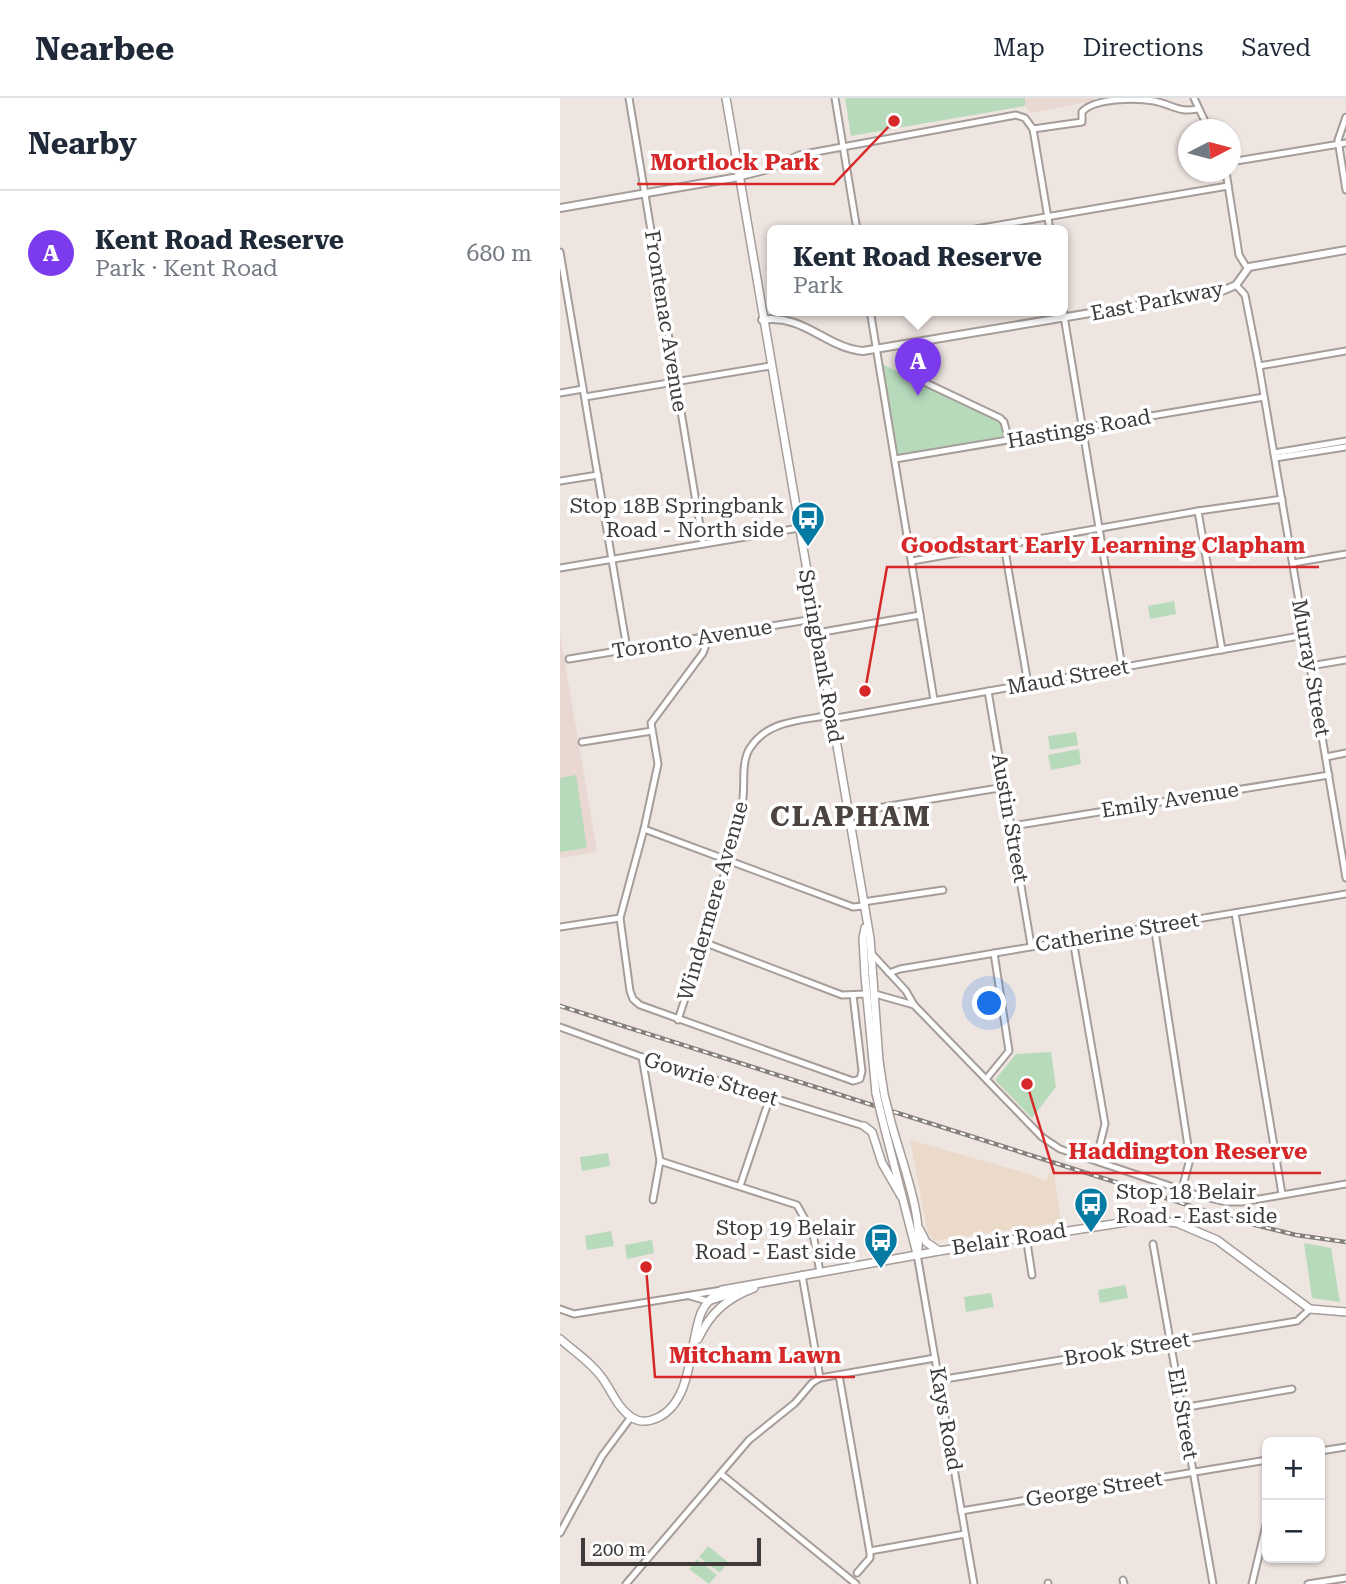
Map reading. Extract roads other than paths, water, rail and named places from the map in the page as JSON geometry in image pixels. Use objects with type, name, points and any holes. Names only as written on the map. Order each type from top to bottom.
[{"type":"main road","name":"Springbank Road","points":[[726,98],[871,953],[871,994]]},
{"type":"main road","name":"Springbank Road","points":[[866,924],[863,938],[877,1040],[880,1093],[917,1223],[917,1254]]},
{"type":"main road","name":"Springbank Road","points":[[886,1118],[886,1135],[917,1254]]},
{"type":"main road","points":[[864,1126],[872,1132],[882,1164],[904,1199]]},
{"type":"main road","points":[[877,1146],[886,1135]]},
{"type":"main road","name":"Belair Road","points":[[631,1417],[648,1422],[669,1410],[690,1370],[698,1324],[707,1301],[722,1290],[1026,1236],[1146,1219],[1177,1223],[1199,1230],[1217,1240],[1310,1309],[1346,1312]]},
{"type":"main road","points":[[917,1223],[926,1242],[939,1251]]},
{"type":"main road","name":"Belair Road","points":[[695,1346],[717,1310],[728,1300],[774,1280]]},
{"type":"main road","points":[[707,1301],[747,1290]]},
{"type":"main road","points":[[560,1339],[594,1368],[622,1409],[631,1417]]},
{"type":"street","name":"Frontenac Avenue","points":[[629,98],[703,544]]},
{"type":"street","points":[[835,98],[856,225]]},
{"type":"street","points":[[1194,98],[1203,119]]},
{"type":"street","points":[[1032,129],[1082,122],[1082,112],[1090,105],[1130,99],[1157,101],[1185,112],[1197,109]]},
{"type":"street","points":[[560,209],[739,177],[770,169],[799,156],[1016,115],[1026,118],[1032,129],[1049,225]]},
{"type":"street","points":[[1346,117],[1339,136],[1346,190]]},
{"type":"street","points":[[1241,160],[1342,143]]},
{"type":"street","points":[[1227,182],[1239,255],[1247,268]]},
{"type":"street","points":[[998,225],[1228,186]]},
{"type":"street","name":"East Parkway","points":[[1068,313],[1223,291],[1236,285],[1247,268],[1346,250]]},
{"type":"street","points":[[560,252],[628,649]]},
{"type":"street","name":"Murray Street","points":[[1236,285],[1245,295],[1259,366],[1346,878]]},
{"type":"street","points":[[560,302],[568,301]]},
{"type":"street","points":[[871,316],[934,700]]},
{"type":"street","name":"East Parkway","points":[[762,320],[783,318],[854,350],[876,349],[1053,316]]},
{"type":"street","points":[[1064,316],[1122,667]]},
{"type":"street","points":[[1259,366],[1346,351]]},
{"type":"street","points":[[585,397],[770,366]]},
{"type":"street","points":[[902,372],[1000,418],[1004,422],[1009,441]]},
{"type":"street","points":[[560,393],[583,389]]},
{"type":"street","name":"Hastings Road","points":[[894,459],[1264,397]]},
{"type":"street","points":[[1274,455],[1346,441]]},
{"type":"street","points":[[1274,455],[1346,447]]},
{"type":"street","points":[[560,481],[598,475]]},
{"type":"street","points":[[912,561],[1282,499]]},
{"type":"street","points":[[1198,511],[1222,650]]},
{"type":"street","points":[[560,568],[799,528]]},
{"type":"street","points":[[1004,545],[1028,684]]},
{"type":"street","points":[[1293,564],[1346,554]]},
{"type":"street","points":[[817,633],[920,615]]},
{"type":"street","name":"Toronto Avenue","points":[[569,659],[814,619]]},
{"type":"street","name":"Maud Street","points":[[831,717],[1305,635]]},
{"type":"street","points":[[709,636],[702,653],[651,723],[658,764],[620,918],[633,999],[640,1005],[678,1020],[853,1082],[860,1079],[862,1071],[853,995]]},
{"type":"street","points":[[1310,666],[1346,660]]},
{"type":"street","name":"Austin Street","points":[[988,691],[1031,945]]},
{"type":"street","name":"Windermere Avenue","points":[[678,1020],[730,861],[745,791],[745,764],[750,748],[771,726],[831,717]]},
{"type":"street","points":[[582,742],[652,731]]},
{"type":"street","points":[[1326,757],[1346,753]]},
{"type":"street","name":"Emily Avenue","points":[[1012,826],[1329,775]]},
{"type":"street","points":[[847,813],[1005,787]]},
{"type":"street","points":[[644,829],[853,907],[943,890]]},
{"type":"street","name":"Catherine Street","points":[[889,973],[1031,945],[1346,894]]},
{"type":"street","points":[[1235,913],[1282,1194]]},
{"type":"street","points":[[560,927],[620,918]]},
{"type":"street","points":[[1154,925],[1190,1159],[1182,1189]]},
{"type":"street","points":[[1073,940],[1105,1124],[1096,1160]]},
{"type":"street","points":[[703,942],[842,995],[871,994],[914,1005]]},
{"type":"street","points":[[871,953],[906,991],[914,1005],[1050,1143],[1060,1149],[1226,1202],[1242,1202],[1346,1184]]},
{"type":"street","points":[[987,1078],[1009,1051],[995,953]]},
{"type":"street","name":"Gowrie Street","points":[[560,1027],[642,1058],[864,1126]]},
{"type":"street","points":[[642,1058],[660,1161],[653,1200]]},
{"type":"street","points":[[740,1186],[770,1097]]},
{"type":"street","points":[[660,1161],[797,1205],[813,1234],[820,1272]]},
{"type":"street","points":[[1026,1236],[1032,1275]]},
{"type":"street","name":"Eli Street","points":[[1153,1244],[1213,1584]]},
{"type":"street","name":"Kays Road","points":[[917,1254],[974,1584]]},
{"type":"street","points":[[802,1275],[820,1378]]},
{"type":"street","points":[[560,1310],[573,1314],[722,1290]]},
{"type":"street","points":[[690,1296],[707,1301]]},
{"type":"street","name":"Brook Street","points":[[939,1380],[1297,1321],[1310,1309]]},
{"type":"street","points":[[626,1584],[750,1440],[795,1403],[812,1383],[820,1378],[935,1358]]},
{"type":"street","points":[[839,1375],[870,1551],[870,1558],[857,1573]]},
{"type":"street","points":[[1182,1408],[1292,1389]]},
{"type":"street","points":[[560,1533],[602,1455],[631,1417]]},
{"type":"street","points":[[1325,1450],[1346,1447]]},
{"type":"street","name":"George Street","points":[[961,1511],[1262,1461]]},
{"type":"street","points":[[721,1474],[856,1584]]},
{"type":"street","points":[[870,1551],[965,1534]]},
{"type":"street","points":[[1252,1584],[1262,1542]]},
{"type":"street","points":[[1308,1584],[1346,1578]]},
{"type":"railway","points":[[560,1006],[1235,1220],[1296,1235],[1346,1242]]},
{"type":"place","name":"Mortlock Park","points":[[894,121]]},
{"type":"place","name":"Kent Road Reserve","points":[[918,396]]},
{"type":"place","name":"Stop 18B Springbank Road - North side","points":[[808,548]]},
{"type":"place","name":"Goodstart Early Learning Clapham","points":[[865,691]]},
{"type":"place","name":"Haddington Reserve","points":[[1027,1084]]},
{"type":"place","name":"Stop 18 Belair Road - East side","points":[[1091,1234]]},
{"type":"place","name":"Mitcham Lawn","points":[[646,1267]]},
{"type":"place","name":"Stop 19 Belair Road - East side","points":[[881,1270]]},
{"type":"district","name":"CLAPHAM","points":[[851,816]]}]
